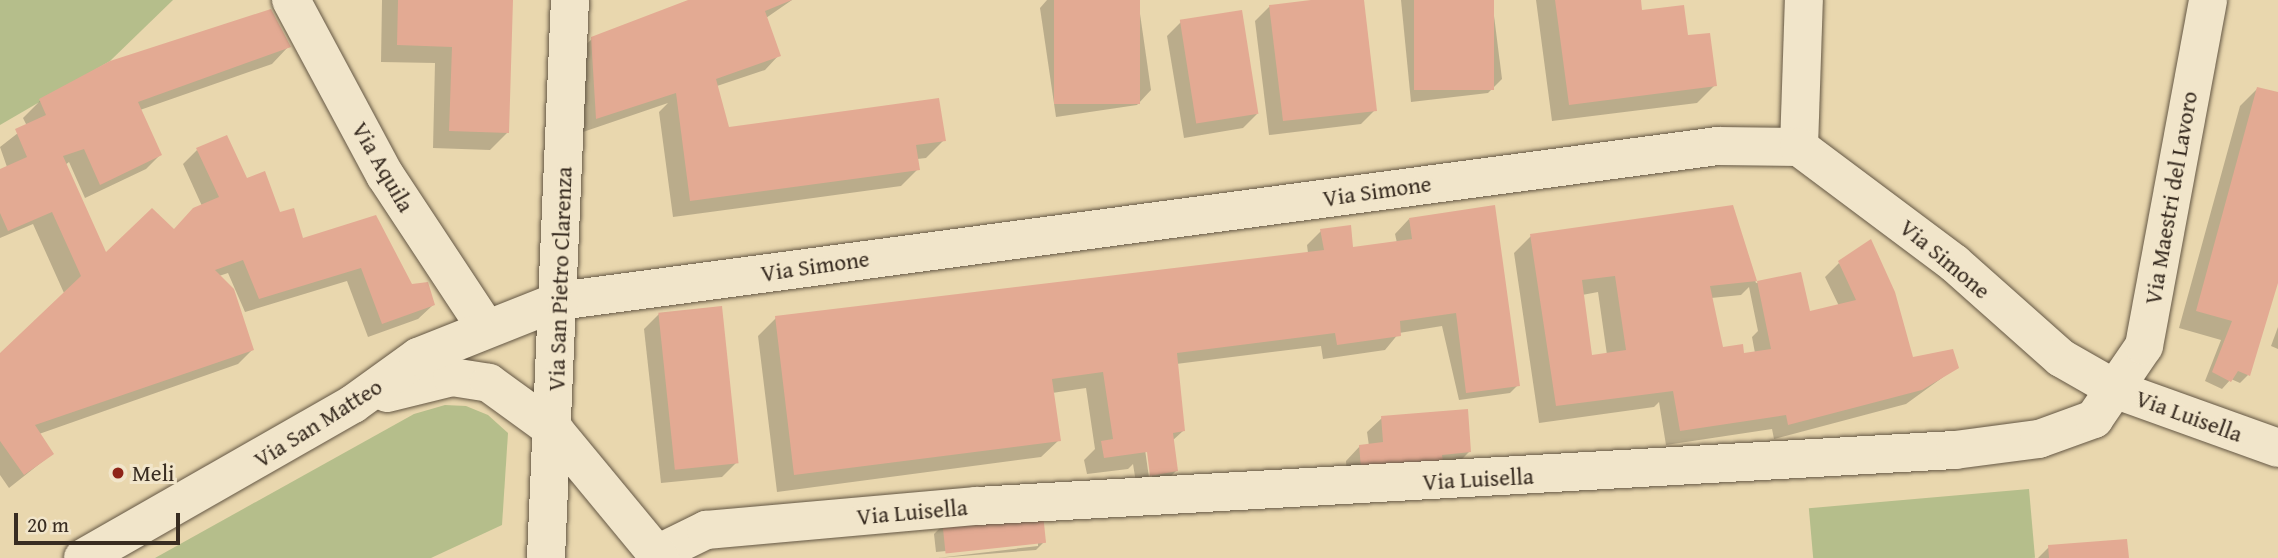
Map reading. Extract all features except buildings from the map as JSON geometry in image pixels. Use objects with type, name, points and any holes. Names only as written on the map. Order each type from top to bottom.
[{"type":"street","name":"Via Aquila","points":[[291,0],[385,175],[486,328]]},
{"type":"street","name":"Via San Pietro Clarenza","points":[[547,558],[555,431],[570,0]]},
{"type":"street","points":[[1800,147],[1804,0]]},
{"type":"street","name":"Via Maestri del Lavoro","points":[[2117,390],[2144,346],[2208,0]]},
{"type":"street","name":"Via Simone","points":[[559,301],[1718,145],[1800,147],[1954,263],[2061,358],[2117,390]]},
{"type":"street","name":"Via San Matteo","points":[[83,558],[353,404],[418,357],[559,301]]},
{"type":"street","points":[[353,404],[419,382],[452,377],[489,383],[528,407],[555,431],[658,556]]},
{"type":"street","name":"Via Luisella","points":[[658,556],[706,530],[964,507],[1955,450],[2039,439],[2094,419],[2117,390],[2278,447]]},
{"type":"green space","points":[[0,0],[173,0],[110,61],[0,125]]},
{"type":"green space","points":[[445,405],[466,406],[488,415],[508,433],[502,525],[431,558],[155,558],[414,414]]},
{"type":"green space","points":[[2029,489],[2035,558],[1813,558],[1809,508]]},
{"type":"place","name":"Meli","points":[[118,473]]}]
